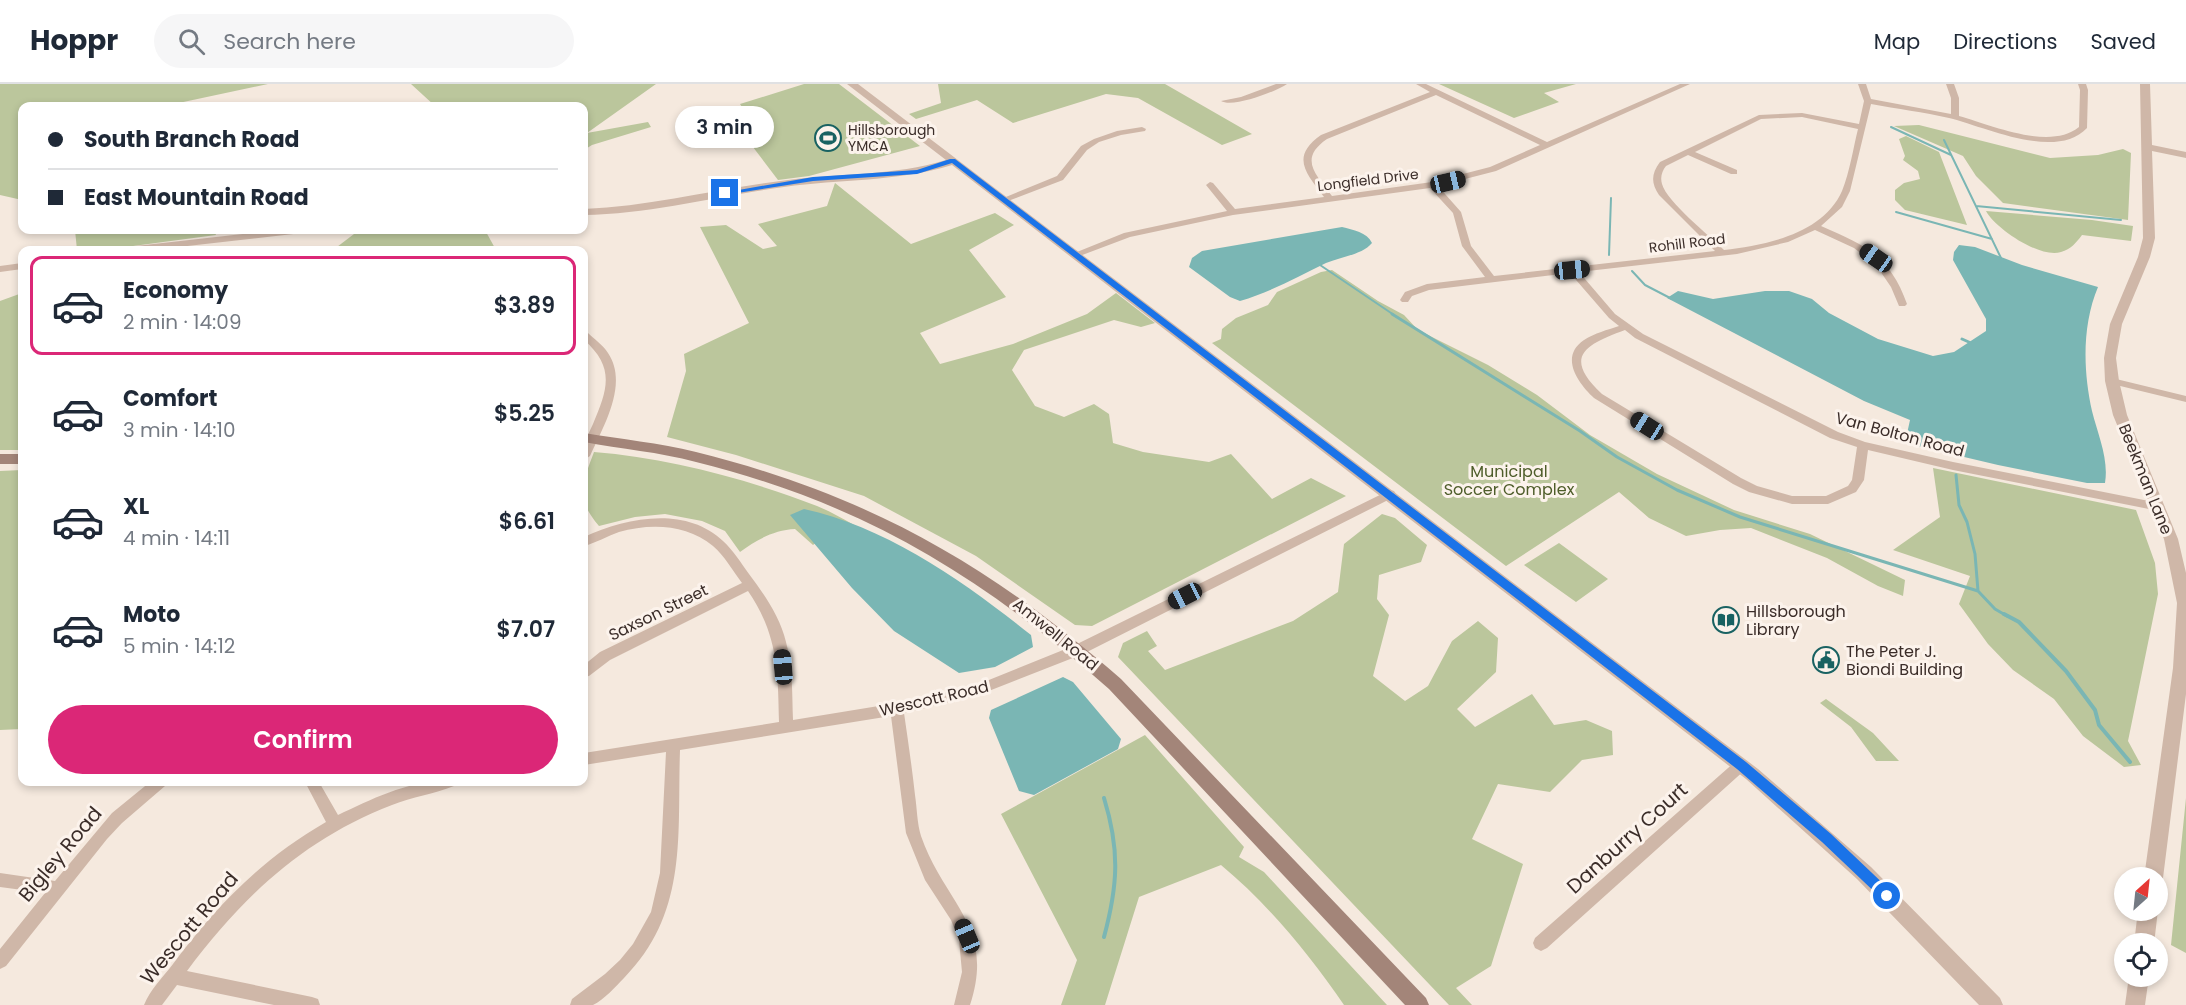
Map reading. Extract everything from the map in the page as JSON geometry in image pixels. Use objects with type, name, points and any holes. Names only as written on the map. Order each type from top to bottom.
[{"type":"main road","name":"Amwell Road","points":[[588,438],[667,450],[788,483],[854,508],[926,544],[980,575],[1078,650],[1140,709],[1419,1005]]},
{"type":"main road","points":[[0,459],[18,459]]},
{"type":"street","points":[[852,84],[1742,765],[1864,873],[1993,1005]]},
{"type":"street","points":[[1225,101],[1242,99],[1283,84]]},
{"type":"street","points":[[1420,84],[1546,145]]},
{"type":"street","name":"Longfield Drive","points":[[1077,254],[1127,235],[1233,212],[1432,185],[1479,174],[1686,84]]},
{"type":"street","points":[[1862,84],[1869,101],[1955,117],[2025,136],[2053,139],[2073,136],[2083,128],[2084,90],[2082,84]]},
{"type":"street","points":[[1950,84],[1955,98],[1955,117]]},
{"type":"street","name":"Beekman Lane","points":[[2145,84],[2149,238],[2144,257],[2116,324],[2110,358],[2112,381],[2126,432],[2159,507],[2176,558],[2185,603],[2183,668],[2155,867]]},
{"type":"street","points":[[1329,198],[1309,171],[1306,158],[1312,146],[1324,137],[1437,92]]},
{"type":"street","name":"Rohill Road","points":[[1405,300],[1408,294],[1427,287],[1722,253],[1774,242],[1814,226],[1833,210],[1843,197],[1869,101]]},
{"type":"street","points":[[1722,253],[1670,202],[1658,186],[1659,169],[1669,159],[1751,119],[1768,115],[1802,116],[1862,127]]},
{"type":"street","points":[[1005,199],[1060,178],[1067,173],[1084,148],[1129,130],[1142,129]]},
{"type":"street","points":[[2147,150],[2186,155]]},
{"type":"street","points":[[2147,150],[2186,161]]},
{"type":"street","points":[[1687,151],[1734,172]]},
{"type":"street","points":[[588,212],[632,210],[813,179],[917,172],[952,160]]},
{"type":"street","points":[[1210,185],[1233,212]]},
{"type":"street","points":[[1432,185],[1457,212],[1467,246],[1490,278]]},
{"type":"street","points":[[1814,226],[1855,244],[1876,258],[1894,279],[1902,304]]},
{"type":"street","points":[[162,246],[267,234]]},
{"type":"street","points":[[0,269],[18,267]]},
{"type":"street","name":"Van Bolton Road","points":[[1572,270],[1625,327],[1815,427],[1863,445],[2009,478],[2159,507]]},
{"type":"street","points":[[1625,327],[1595,339],[1580,350],[1576,366],[1583,382],[1598,396],[1754,489],[1792,500],[1820,501],[1842,495],[1852,489],[1858,480],[1863,445]]},
{"type":"street","points":[[588,339],[604,354],[613,380],[609,397],[588,436]]},
{"type":"street","points":[[2112,381],[2186,399]]},
{"type":"street","name":"Wescott Road","points":[[588,758],[897,708],[976,691],[1078,650],[1390,494]]},
{"type":"street","points":[[588,536],[654,522],[685,525],[709,536],[719,544],[769,615],[781,648],[786,726]]},
{"type":"street","name":"Saxson Street","points":[[588,669],[605,656],[749,585]]},
{"type":"street","points":[[897,708],[913,833],[920,853],[939,889],[959,918],[967,936],[971,970],[962,1005]]},
{"type":"street","points":[[578,1005],[612,979],[631,960],[644,942],[661,909],[667,890],[673,745]]},
{"type":"street","name":"Danburry Court","points":[[1541,943],[1742,765]]},
{"type":"street","name":"Bigley Road","points":[[0,962],[117,818],[155,786]]},
{"type":"street","points":[[314,786],[334,823]]},
{"type":"street","name":"Wescott Road","points":[[152,1005],[240,896],[278,861],[334,823],[393,797],[434,786]]},
{"type":"street","points":[[0,880],[58,888]]},
{"type":"street","points":[[174,976],[312,1005]]},
{"type":"street","points":[[2135,1005],[2137,987]]},
{"type":"green space","points":[[0,84],[268,84],[183,102],[18,102],[18,199],[0,195]]},
{"type":"green space","points":[[411,84],[656,84],[588,132],[588,102],[431,102]]},
{"type":"green space","name":"Hillsborough YMCA","points":[[804,84],[839,84],[920,146],[809,176],[778,180],[740,130],[754,126],[740,104]]},
{"type":"green space","points":[[938,84],[1165,84],[1252,134],[1222,145],[1138,98],[1106,94],[1013,123],[977,100],[916,119],[909,114],[941,103]]},
{"type":"green space","points":[[1439,84],[1576,84],[1544,93],[1559,102],[1514,118]]},
{"type":"green space","points":[[648,122],[651,127],[588,148],[588,133]]},
{"type":"green space","points":[[1919,125],[2050,158],[2098,155],[2123,149],[2131,153],[2128,220],[2003,203],[1976,176],[1963,156],[1894,126]]},
{"type":"green space","points":[[1906,136],[1939,152],[1967,225],[1905,210],[1895,200],[1895,190],[1904,183],[1920,179],[1918,171],[1903,160],[1905,156],[1899,139]]},
{"type":"green space","points":[[835,183],[911,244],[995,213],[1014,225],[969,250],[1006,297],[920,333],[940,364],[1013,344],[1087,314],[1116,293],[1155,323],[1141,327],[1114,320],[1024,350],[1012,370],[1035,406],[1064,417],[1094,404],[1109,414],[1113,443],[1143,452],[1209,462],[1231,454],[1272,499],[1311,478],[1346,496],[1092,626],[1075,625],[976,556],[864,496],[736,455],[667,437],[686,371],[684,354],[749,323],[700,227],[726,225],[763,249],[777,246],[758,224],[827,206]]},
{"type":"green space","points":[[1986,211],[2092,220],[2133,226],[2131,241],[2082,235],[2065,251],[2052,253],[2042,251],[2030,247],[2008,233]]},
{"type":"green space","points":[[75,234],[216,235],[133,246],[77,246]]},
{"type":"green space","points":[[354,234],[487,234],[494,246],[338,246]]},
{"type":"green space","name":"Municipal Soccer Complex","points":[[1332,270],[1378,301],[1404,315],[1418,330],[1488,365],[1537,395],[1590,435],[1657,474],[1734,510],[1810,534],[1905,580],[1903,596],[1878,586],[1827,558],[1751,528],[1720,530],[1686,536],[1649,518],[1619,492],[1506,566],[1212,343],[1221,339],[1222,329],[1236,318],[1268,305],[1277,292],[1321,272]]},
{"type":"green space","points":[[18,294],[18,450],[0,450],[0,301]]},
{"type":"green space","points":[[594,452],[651,459],[707,471],[763,487],[825,510],[882,541],[831,530],[813,545],[795,529],[766,536],[740,552],[725,531],[702,521],[665,514],[635,517],[599,526],[588,511],[588,468]]},
{"type":"green space","points":[[1933,468],[2136,510],[2155,563],[2158,594],[2128,741],[2141,765],[2124,767],[2083,736],[2054,699],[2013,670],[1988,644],[1959,604],[1970,576],[1893,550],[1940,517]]},
{"type":"green space","points":[[18,470],[18,729],[0,730],[0,471]]},
{"type":"green space","points":[[1382,514],[1395,518],[1427,545],[1421,562],[1379,575],[1377,599],[1389,615],[1373,676],[1405,701],[1428,686],[1452,641],[1478,621],[1498,638],[1496,672],[1457,709],[1475,727],[1532,694],[1554,725],[1586,720],[1612,731],[1613,755],[1582,760],[1550,792],[1498,784],[1472,839],[1523,864],[1491,966],[1456,988],[1472,1005],[1449,1005],[1118,657],[1123,643],[1147,631],[1157,646],[1148,651],[1165,670],[1293,621],[1338,592],[1344,544]]},
{"type":"green space","points":[[1559,543],[1608,579],[1576,602],[1524,565]]},
{"type":"green space","points":[[1826,699],[1873,733],[1899,761],[1876,761],[1851,727],[1820,703]]},
{"type":"green space","points":[[1145,735],[1244,847],[1239,857],[1264,872],[1387,1005],[1344,1005],[1287,930],[1221,865],[1139,897],[1105,1005],[1061,1005],[1077,960],[1001,814]]},
{"type":"green space","points":[[2186,798],[2186,953],[2171,945]]},
{"type":"water","points":[[1342,227],[1363,234],[1372,243],[1357,253],[1326,263],[1273,289],[1240,301],[1230,297],[1189,267],[1192,258],[1202,251]]},
{"type":"water","points":[[1959,245],[1975,247],[2022,265],[2098,287],[2089,317],[2086,364],[2089,396],[2106,465],[2105,483],[2087,483],[1905,443],[1910,420],[1864,401],[1667,298],[1678,291],[1713,299],[1765,291],[1789,291],[1812,299],[1829,313],[1878,339],[1933,356],[1954,352],[1986,331],[1986,319],[1953,260],[1954,252]]},
{"type":"water","points":[[804,509],[835,517],[865,529],[924,559],[980,596],[1031,635],[1033,647],[995,667],[959,673],[894,631],[852,588],[790,515]]},
{"type":"water","points":[[1063,677],[1073,682],[1121,739],[1118,749],[1034,795],[1019,791],[989,718],[991,710]]},
{"type":"waterway","points":[[1891,127],[1951,155]]},
{"type":"waterway","points":[[1944,140],[1992,239]]},
{"type":"waterway","points":[[1609,255],[1611,198]]},
{"type":"waterway","points":[[1976,206],[2121,220]]},
{"type":"waterway","points":[[1896,212],[1992,239]]},
{"type":"waterway","points":[[1992,239],[2001,258]]},
{"type":"waterway","points":[[1320,265],[1394,315]]},
{"type":"waterway","points":[[1632,271],[1645,285],[1672,299]]},
{"type":"waterway","points":[[1392,314],[1580,431],[1617,457],[1677,490],[1740,517],[1978,591]]},
{"type":"waterway","points":[[1962,339],[1971,343]]},
{"type":"waterway","points":[[1956,475],[1959,505],[1967,522],[1975,554],[1978,591]]},
{"type":"waterway","points":[[1978,591],[1995,609],[2007,616]]},
{"type":"waterway","points":[[2004,614],[2019,622],[2066,671],[2095,710],[2099,725],[2130,762]]},
{"type":"waterway","points":[[1104,798],[1115,851],[1112,901],[1104,937]]},
{"type":"place","name":"Hillsborough YMCA","points":[[828,138]]},
{"type":"place","name":"Hillsborough Library","points":[[1726,620]]},
{"type":"place","name":"The Peter J. Biondi Building","points":[[1826,660]]},
{"type":"route","points":[[725,193],[813,179],[917,172],[952,160],[1742,765],[1826,838],[1887,896]]}]
